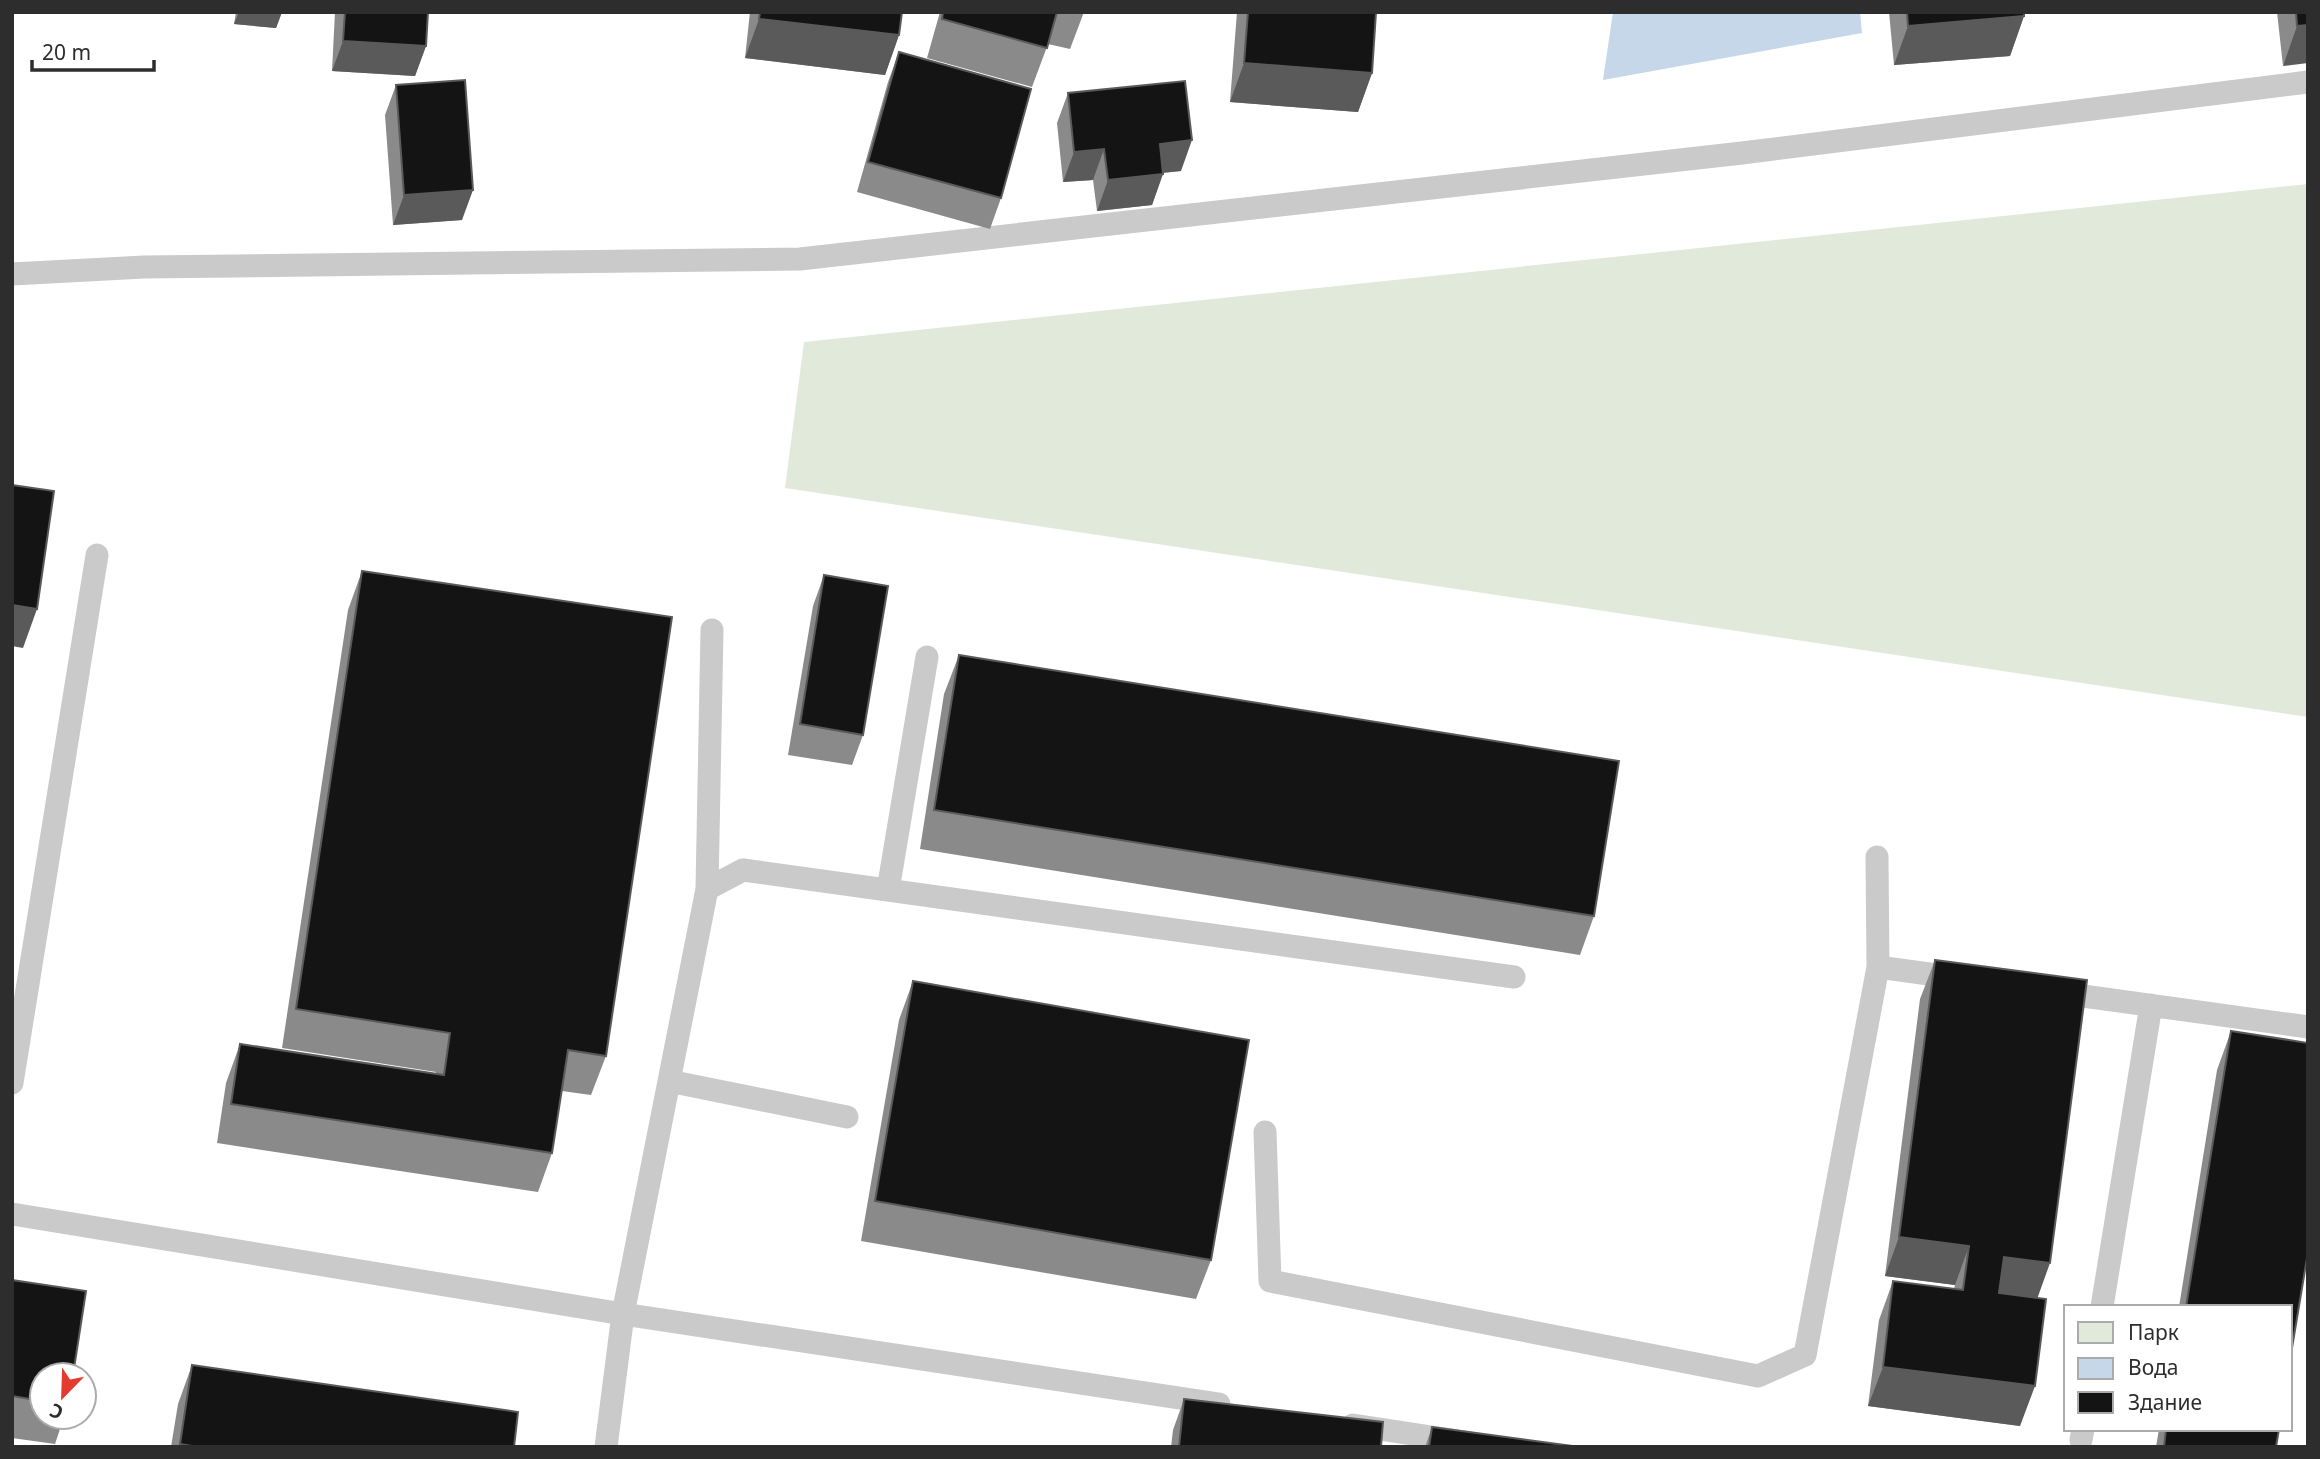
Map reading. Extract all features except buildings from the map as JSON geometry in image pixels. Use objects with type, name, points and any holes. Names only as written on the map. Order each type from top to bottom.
[{"type":"lane","points":[[12,274],[158,267],[800,259],[1742,153],[2308,82]]},
{"type":"lane","points":[[12,1083],[97,555]]},
{"type":"lane","points":[[606,1447],[623,1314],[708,889],[712,630]]},
{"type":"lane","points":[[888,890],[927,657]]},
{"type":"lane","points":[[1265,1132],[1270,1281],[1758,1376],[1805,1355],[1878,967],[1877,857]]},
{"type":"lane","points":[[708,889],[743,870],[1514,977]]},
{"type":"lane","points":[[1878,967],[1973,981]]},
{"type":"lane","points":[[2028,988],[2308,1027]]},
{"type":"lane","points":[[2102,1305],[2151,1005]]},
{"type":"lane","points":[[670,1081],[847,1117]]},
{"type":"lane","points":[[12,1214],[623,1314],[1239,1407]]},
{"type":"lane","points":[[1335,1422],[1402,1440],[1497,1447]]},
{"type":"green space","points":[[2308,184],[2308,717],[785,488],[804,342]]},
{"type":"water","points":[[1613,12],[1860,12],[1862,33],[1603,80]]}]
